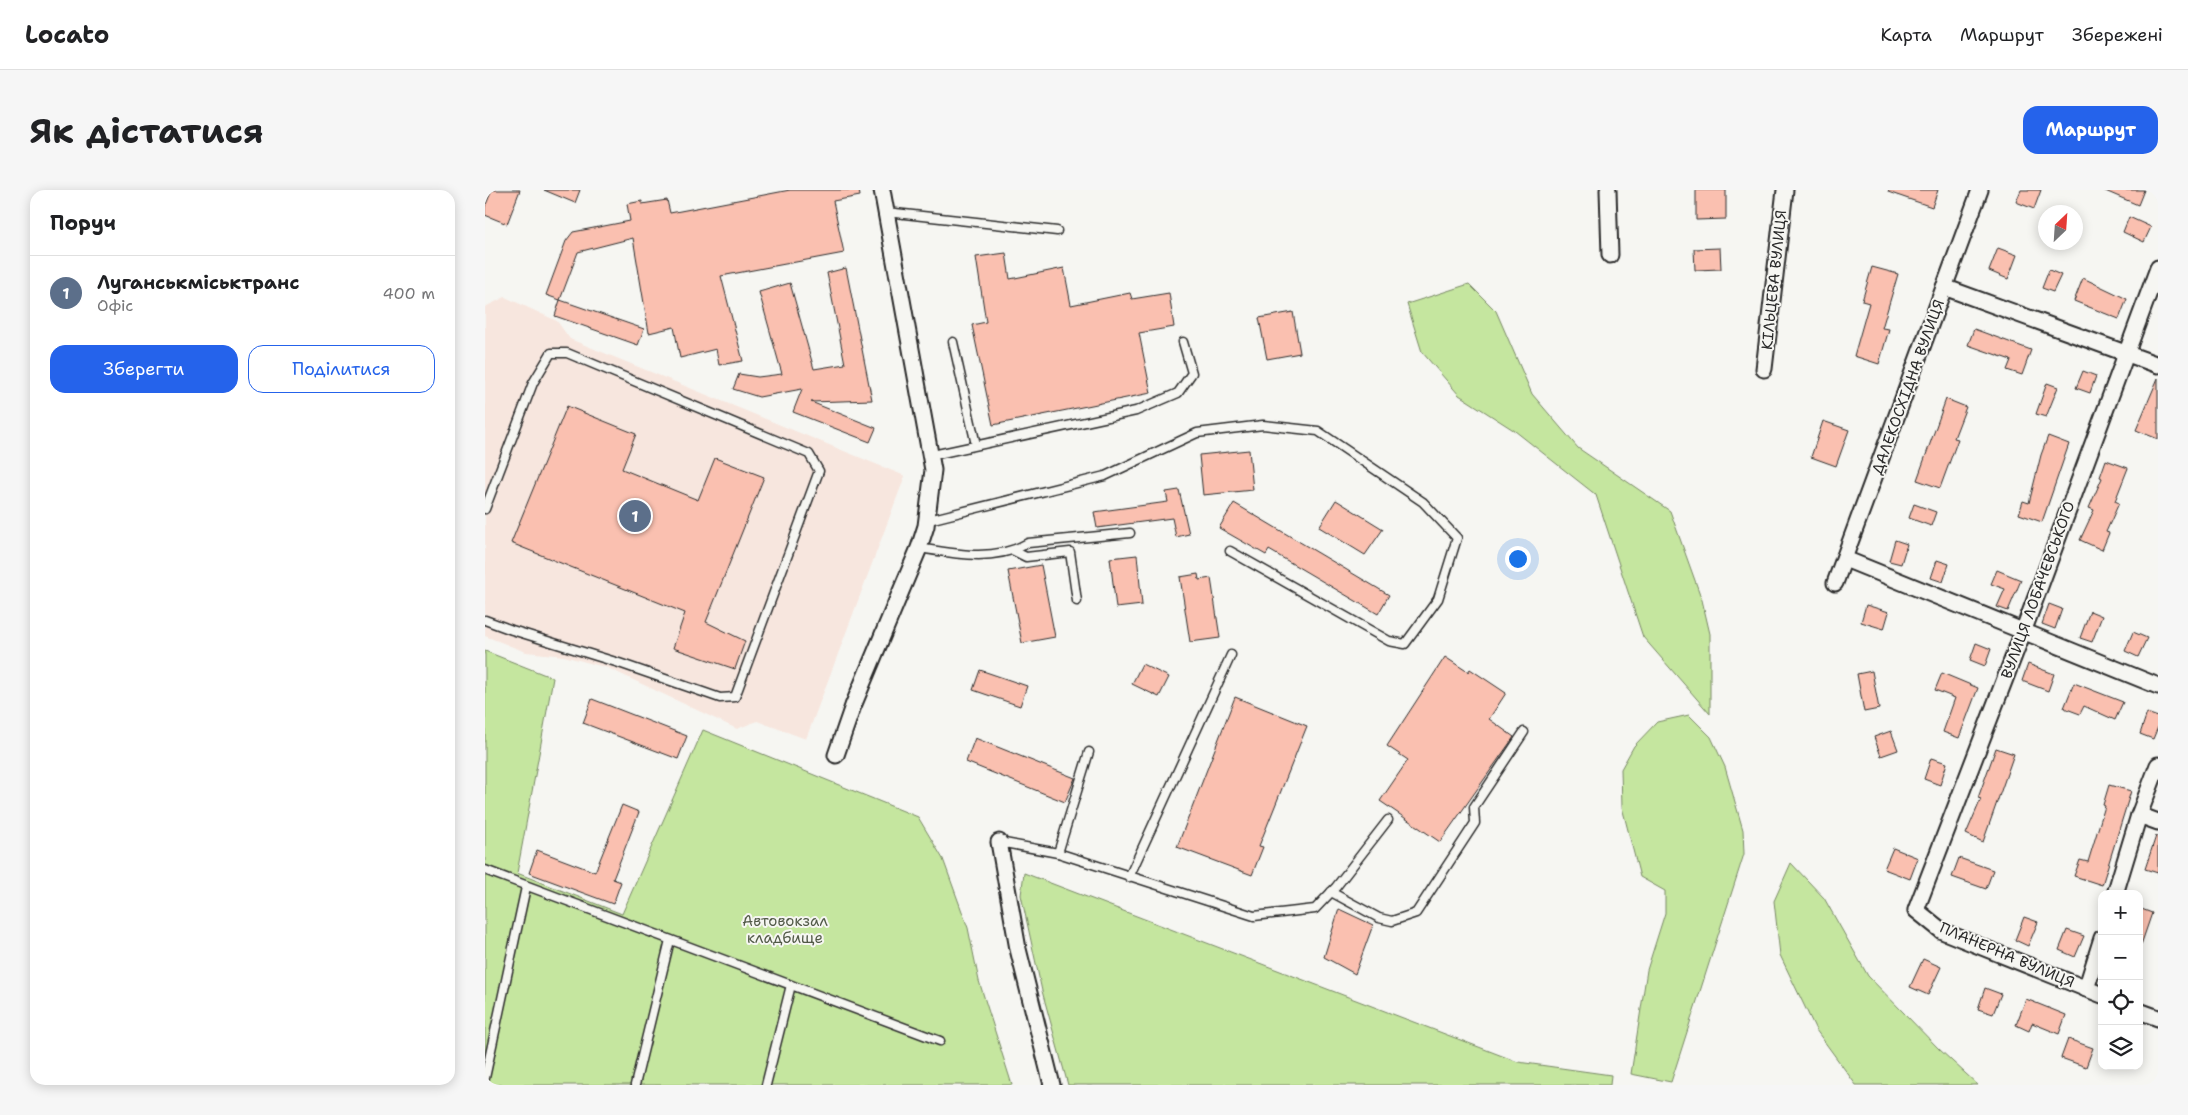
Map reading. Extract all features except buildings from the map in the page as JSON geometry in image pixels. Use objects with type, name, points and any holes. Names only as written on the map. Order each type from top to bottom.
[{"type":"street","points":[[836,755],[857,697],[919,548],[926,526],[925,521],[933,470],[882,190]]},
{"type":"street","points":[[1608,190],[1610,255]]},
{"type":"street","name":"КІЛЬЦЕВА ВУЛИЦЯ","points":[[1764,369],[1785,190]]},
{"type":"street","name":"ДАЛЕКОСХІДНА ВУЛИЦЯ","points":[[1835,583],[1980,190]]},
{"type":"street","name":"ВУЛИЦЯ ЛОБАЧЕВСЬКОГО","points":[[1916,910],[2023,632],[2158,268]]},
{"type":"street","points":[[1945,287],[2158,366]]},
{"type":"street","points":[[1845,559],[2158,686]]},
{"type":"street","points":[[2116,890],[2139,815],[2158,765]]},
{"type":"street","points":[[2139,815],[2158,822]]},
{"type":"street","points":[[999,842],[1017,949],[1052,1085]]},
{"type":"street","name":"ПЛАНЕРНА ВУЛИЦЯ","points":[[1916,910],[1942,930],[2098,993]]},
{"type":"street","points":[[2087,989],[2098,952]]},
{"type":"street","points":[[2143,1012],[2158,1018]]},
{"type":"lane","points":[[886,212],[1057,232]]},
{"type":"lane","points":[[953,342],[976,446]]},
{"type":"lane","points":[[929,456],[1136,411],[1178,393],[1192,373],[1183,342]]},
{"type":"lane","points":[[485,509],[533,383],[551,353],[567,353],[809,454],[819,471],[735,697],[720,698],[485,620]]},
{"type":"lane","points":[[925,521],[1105,476],[1197,433],[1263,425],[1318,431],[1423,502],[1457,538],[1438,599],[1405,644],[1389,641],[1230,552]]},
{"type":"lane","points":[[919,548],[969,556],[1014,551],[1029,543],[1130,533]]},
{"type":"lane","points":[[1014,551],[1026,557],[1070,552],[1077,601]]},
{"type":"lane","points":[[1129,877],[1231,655]]},
{"type":"lane","points":[[1331,892],[1379,918],[1392,921],[1416,912],[1475,822],[1473,806],[1524,732]]},
{"type":"lane","points":[[1058,853],[1089,752]]},
{"type":"lane","points":[[999,842],[1058,853],[1254,916],[1315,909],[1331,892],[1388,820]]},
{"type":"lane","points":[[485,870],[940,1041]]},
{"type":"lane","points":[[485,1078],[526,887]]},
{"type":"lane","points":[[635,1085],[670,940]]},
{"type":"lane","points":[[765,1085],[791,985]]},
{"type":"shaded area","points":[[505,297],[557,321],[570,339],[905,476],[806,739],[757,721],[737,729],[608,668],[564,656],[526,652],[485,636],[485,307]]},
{"type":"green space","points":[[1469,284],[1496,311],[1532,394],[1578,448],[1670,511],[1702,600],[1710,634],[1710,714],[1643,637],[1596,495],[1515,431],[1459,395],[1422,352],[1407,304]]},
{"type":"green space","name":"Автовокзал кладбище","points":[[485,651],[553,678],[517,873],[622,914],[703,730],[918,817],[943,859],[968,928],[979,981],[1012,1085],[485,1085]]},
{"type":"green space","points":[[1689,715],[1711,737],[1725,767],[1743,830],[1744,854],[1671,1082],[1631,1074],[1647,970],[1665,913],[1665,891],[1640,877],[1622,807],[1621,769],[1634,746],[1657,722]]},
{"type":"green space","points":[[1791,863],[1824,898],[1868,976],[1939,1049],[1978,1085],[1856,1085],[1816,1030],[1780,955],[1774,901]]},
{"type":"green space","points":[[1024,873],[1518,1062],[1611,1075],[1610,1085],[1068,1085],[1042,991],[1021,895]]},
{"type":"place","name":"Луганськміськтранс","points":[[635,516]]}]
